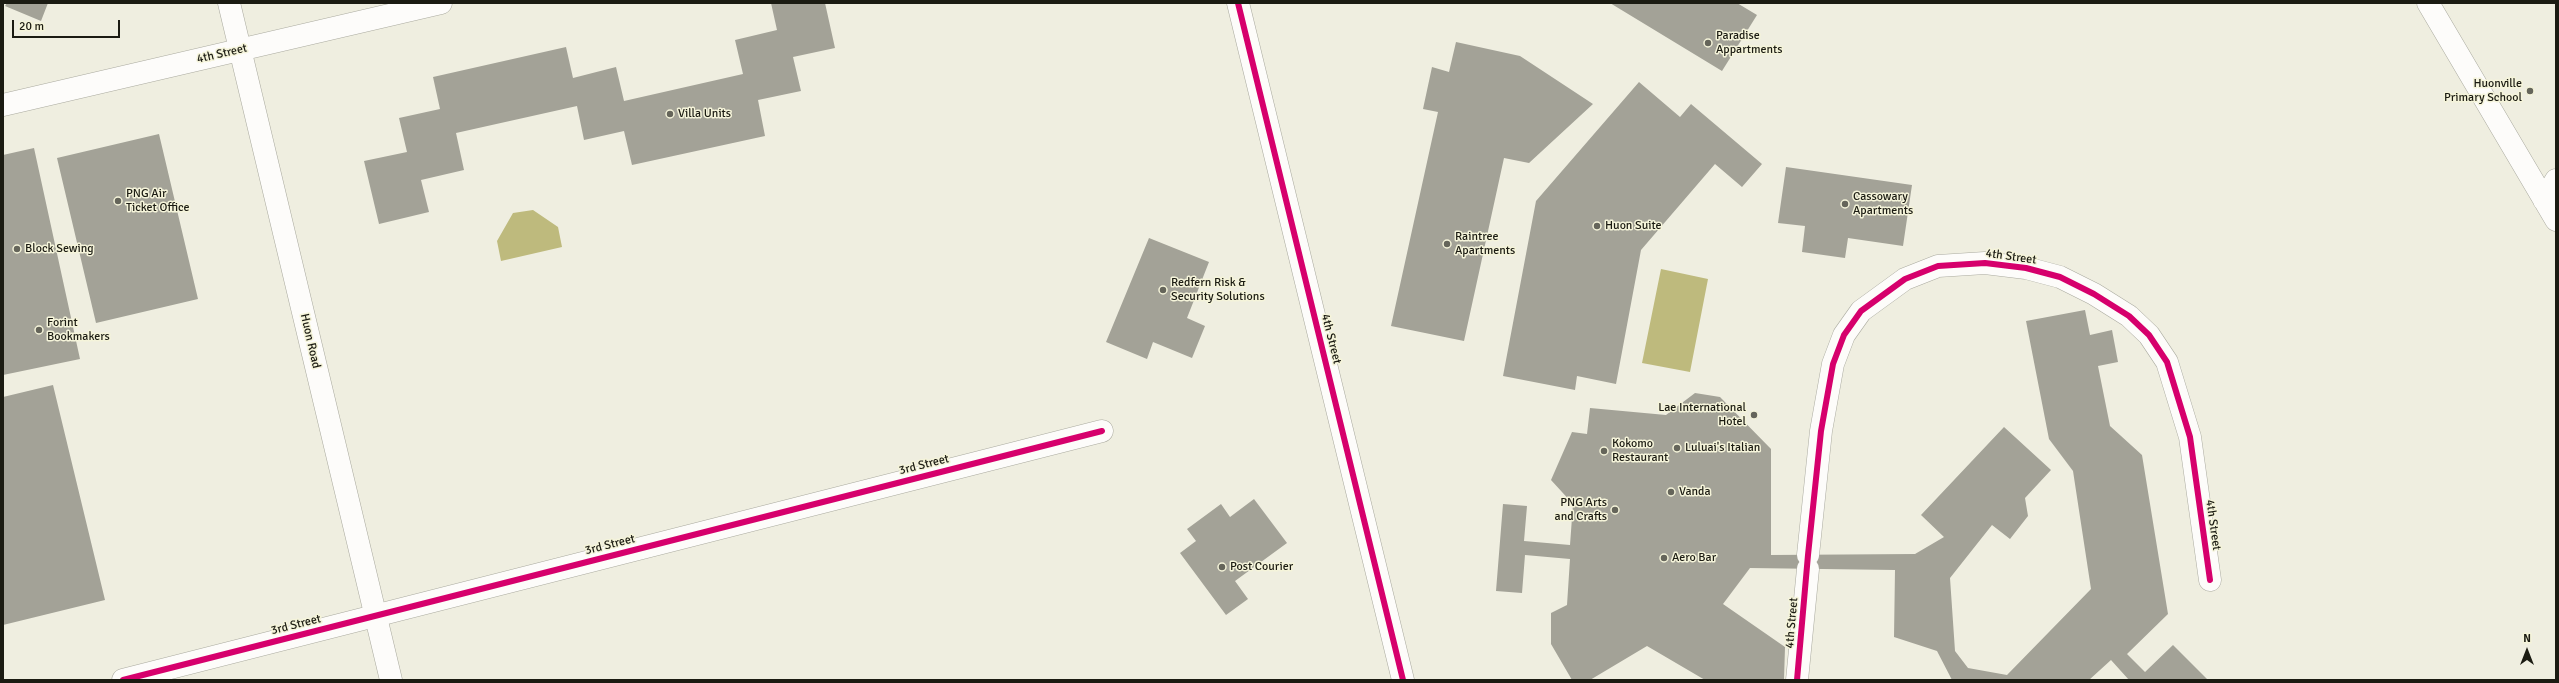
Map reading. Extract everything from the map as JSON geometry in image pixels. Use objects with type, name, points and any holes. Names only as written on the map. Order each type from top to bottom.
[{"type":"street","name":"Huon Road","points":[[229,3],[391,680]]},
{"type":"street","name":"4th Street","points":[[3,105],[441,3]]},
{"type":"street","name":"4th Street","points":[[1238,3],[1403,680]]},
{"type":"street","points":[[2428,3],[2556,220]]},
{"type":"street","points":[[2544,200],[2556,180]]},
{"type":"street","name":"4th Street","points":[[1797,680],[1821,432],[1833,364],[1844,335],[1861,311],[1905,279],[1938,266],[1985,263],[2026,268],[2060,277],[2094,294],[2129,316],[2149,335],[2167,362],[2190,437],[2210,580]]},
{"type":"street","name":"3rd Street","points":[[123,680],[1102,431]]},
{"type":"shaded area","points":[[533,210],[558,227],[562,247],[501,261],[497,241],[513,213]]},
{"type":"shaded area","points":[[1661,269],[1708,279],[1690,372],[1642,363]]},
{"type":"building","points":[[7,3],[48,3],[41,21],[5,6]]},
{"type":"building","name":"Villa Units","points":[[771,3],[825,3],[835,48],[793,57],[801,91],[758,100],[765,136],[632,165],[624,131],[584,140],[577,106],[456,133],[464,170],[421,180],[429,212],[379,224],[364,161],[407,152],[399,118],[440,109],[433,77],[566,47],[573,78],[616,67],[624,101],[743,74],[735,40],[777,30]]},
{"type":"building","name":"Paradise Appartments","points":[[1610,3],[1737,3],[1757,15],[1722,71]]},
{"type":"building","name":"Raintree Apartments","points":[[1456,42],[1520,56],[1593,104],[1529,163],[1504,158],[1464,341],[1391,326],[1438,112],[1423,109],[1432,67],[1449,72]]},
{"type":"building","name":"Huon Suite","points":[[1639,82],[1680,117],[1691,104],[1762,164],[1742,187],[1715,164],[1641,250],[1616,384],[1577,376],[1575,390],[1503,376],[1536,201]]},
{"type":"building","points":[[159,134],[198,299],[96,323],[57,158]]},
{"type":"building","points":[[34,148],[80,359],[3,375],[3,155]]},
{"type":"building","name":"Cassowary Apartments","points":[[1786,167],[1912,185],[1903,246],[1848,238],[1845,258],[1802,252],[1805,226],[1778,223]]},
{"type":"building","name":"Redfern Risk & Security Solutions","points":[[1149,238],[1209,262],[1187,318],[1205,326],[1192,358],[1153,342],[1147,359],[1106,342]]},
{"type":"building","points":[[2085,310],[2090,335],[2112,330],[2118,362],[2098,366],[2110,426],[2142,455],[2168,614],[2127,654],[2145,672],[2173,645],[2208,680],[2129,680],[2111,660],[2089,680],[1952,680],[1937,651],[1894,637],[1895,570],[1750,568],[1723,604],[1785,647],[1784,680],[1705,680],[1647,646],[1590,680],[1572,680],[1551,644],[1551,613],[1567,605],[1570,559],[1525,555],[1522,593],[1496,591],[1503,504],[1527,506],[1524,541],[1570,545],[1573,504],[1551,480],[1572,432],[1587,434],[1590,408],[1666,415],[1695,393],[1720,397],[1771,449],[1771,555],[1915,554],[1944,537],[1921,515],[2004,427],[2051,470],[2025,498],[2028,516],[2010,539],[1992,525],[1950,578],[1955,651],[1968,668],[2007,675],[2091,589],[2073,471],[2049,439],[2026,321]]},
{"type":"building","points":[[53,385],[105,600],[3,625],[3,397]]},
{"type":"building","name":"Post Courier","points":[[1254,499],[1287,543],[1235,581],[1248,599],[1226,615],[1180,553],[1196,541],[1187,529],[1221,504],[1230,517]]},
{"type":"cycle path","points":[[1238,3],[1403,680]]},
{"type":"cycle path","points":[[1797,680],[1821,431],[1833,364],[1844,335],[1861,311],[1905,279],[1938,266],[1985,263],[2026,268],[2060,277],[2094,294],[2129,316],[2149,335],[2167,362],[2190,437],[2210,580]]},
{"type":"cycle path","points":[[123,680],[1102,431]]},
{"type":"place","name":"Paradise Appartments","points":[[1708,43]]},
{"type":"place","name":"Huonville Primary School","points":[[2530,91]]},
{"type":"place","name":"Villa Units","points":[[670,114]]},
{"type":"place","name":"PNG Air Ticket Office","points":[[118,201]]},
{"type":"place","name":"Cassowary Apartments","points":[[1845,204]]},
{"type":"place","name":"Huon Suite","points":[[1597,226]]},
{"type":"place","name":"Raintree Apartments","points":[[1447,244]]},
{"type":"place","name":"Block Sewing","points":[[17,249]]},
{"type":"place","name":"Redfern Risk & Security Solutions","points":[[1163,290]]},
{"type":"place","name":"Forint Bookmakers","points":[[39,330]]},
{"type":"place","name":"Lae International Hotel","points":[[1754,415]]},
{"type":"place","name":"Luluai's Italian","points":[[1677,448]]},
{"type":"place","name":"Kokomo Restaurant","points":[[1604,451]]},
{"type":"place","name":"Vanda","points":[[1671,492]]},
{"type":"place","name":"PNG Arts and Crafts","points":[[1615,510]]},
{"type":"place","name":"Aero Bar","points":[[1664,558]]},
{"type":"place","name":"Post Courier","points":[[1222,567]]}]
